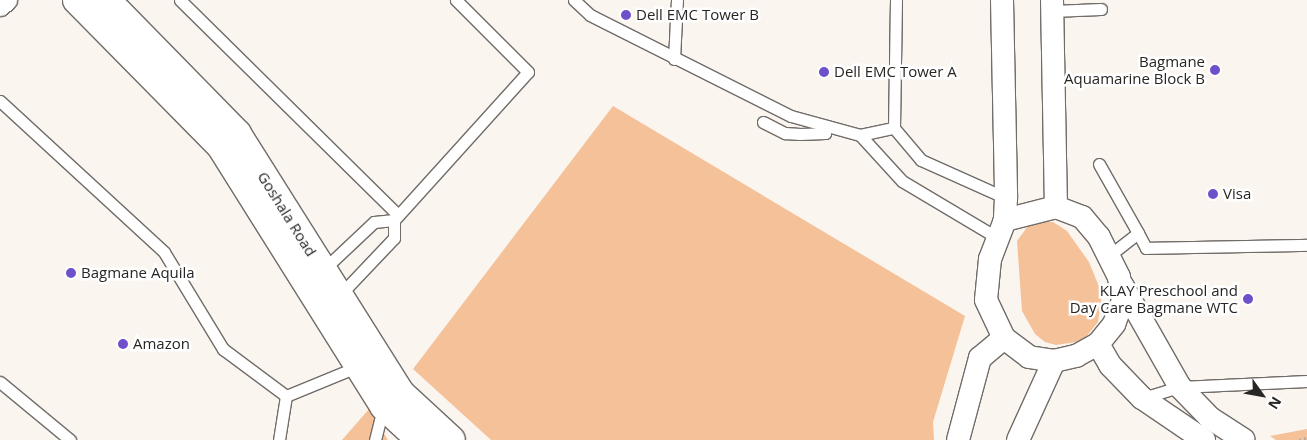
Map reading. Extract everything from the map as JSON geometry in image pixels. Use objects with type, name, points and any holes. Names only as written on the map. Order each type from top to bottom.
[{"type":"street","points":[[0,5],[6,0]]},
{"type":"street","name":"Goshala Road","points":[[77,0],[221,146],[421,440]]},
{"type":"street","name":"Goshala Road","points":[[106,0],[237,134],[339,296],[367,361]]},
{"type":"street","points":[[1002,0],[1002,218],[990,259],[986,300],[1004,338],[1029,357],[1054,361],[1076,356],[1098,344],[1114,324],[1123,300],[1118,277],[1110,255],[1082,217],[1056,207],[1002,218]]},
{"type":"street","points":[[1052,6],[1056,207]]},
{"type":"street","points":[[1118,277],[1180,388],[1210,418],[1244,440]]},
{"type":"street","points":[[958,440],[980,358],[1004,338]]},
{"type":"street","points":[[1098,344],[1110,365],[1142,398],[1204,440]]},
{"type":"street","points":[[1018,440],[1054,361]]},
{"type":"street","name":"Goshala Road","points":[[392,400],[451,440]]},
{"type":"lane","points":[[180,0],[396,218]]},
{"type":"lane","points":[[339,296],[394,238],[396,218],[528,72],[456,0]]},
{"type":"lane","points":[[574,0],[590,15],[790,116],[860,135],[894,128]]},
{"type":"lane","points":[[674,59],[677,0]]},
{"type":"lane","points":[[896,0],[894,128],[921,160],[1002,218]]},
{"type":"lane","points":[[1052,6],[1101,9]]},
{"type":"lane","points":[[2,105],[164,252],[223,348],[286,396]]},
{"type":"lane","points":[[762,122],[785,133],[800,134],[825,133],[825,126]]},
{"type":"lane","points":[[860,135],[902,181],[1002,218]]},
{"type":"lane","points":[[1099,164],[1146,248],[1307,245]]},
{"type":"lane","points":[[323,270],[374,222],[396,218]]},
{"type":"lane","points":[[1110,255],[1138,233]]},
{"type":"lane","points":[[286,396],[367,361]]},
{"type":"lane","points":[[1142,398],[1180,388],[1307,381]]},
{"type":"lane","points":[[2,386],[70,440]]},
{"type":"lane","points":[[279,440],[286,396]]},
{"type":"lane","points":[[375,440],[392,400]]},
{"type":"path","points":[[1299,440],[1307,438]]},
{"type":"shaded area","points":[[613,106],[965,316],[933,422],[934,440],[491,440],[413,369]]},
{"type":"shaded area","points":[[1037,222],[1053,222],[1067,231],[1089,262],[1102,294],[1098,322],[1086,337],[1076,342],[1056,345],[1045,342],[1035,334],[1022,311],[1017,241],[1028,226]]},
{"type":"shaded area","points":[[369,409],[388,440],[342,440]]},
{"type":"shaded area","points":[[1307,429],[1307,440],[1276,440],[1270,436]]},
{"type":"place","name":"Dell EMC Tower B","points":[[626,15]]},
{"type":"place","name":"Bagmane Aquamarine Block B","points":[[1215,70]]},
{"type":"place","name":"Dell EMC Tower A","points":[[824,72]]},
{"type":"place","name":"Visa","points":[[1213,194]]},
{"type":"place","name":"Bagmane Aquila","points":[[71,273]]},
{"type":"place","name":"KLAY Preschool and Day Care Bagmane WTC","points":[[1248,299]]},
{"type":"place","name":"Amazon","points":[[123,344]]}]
